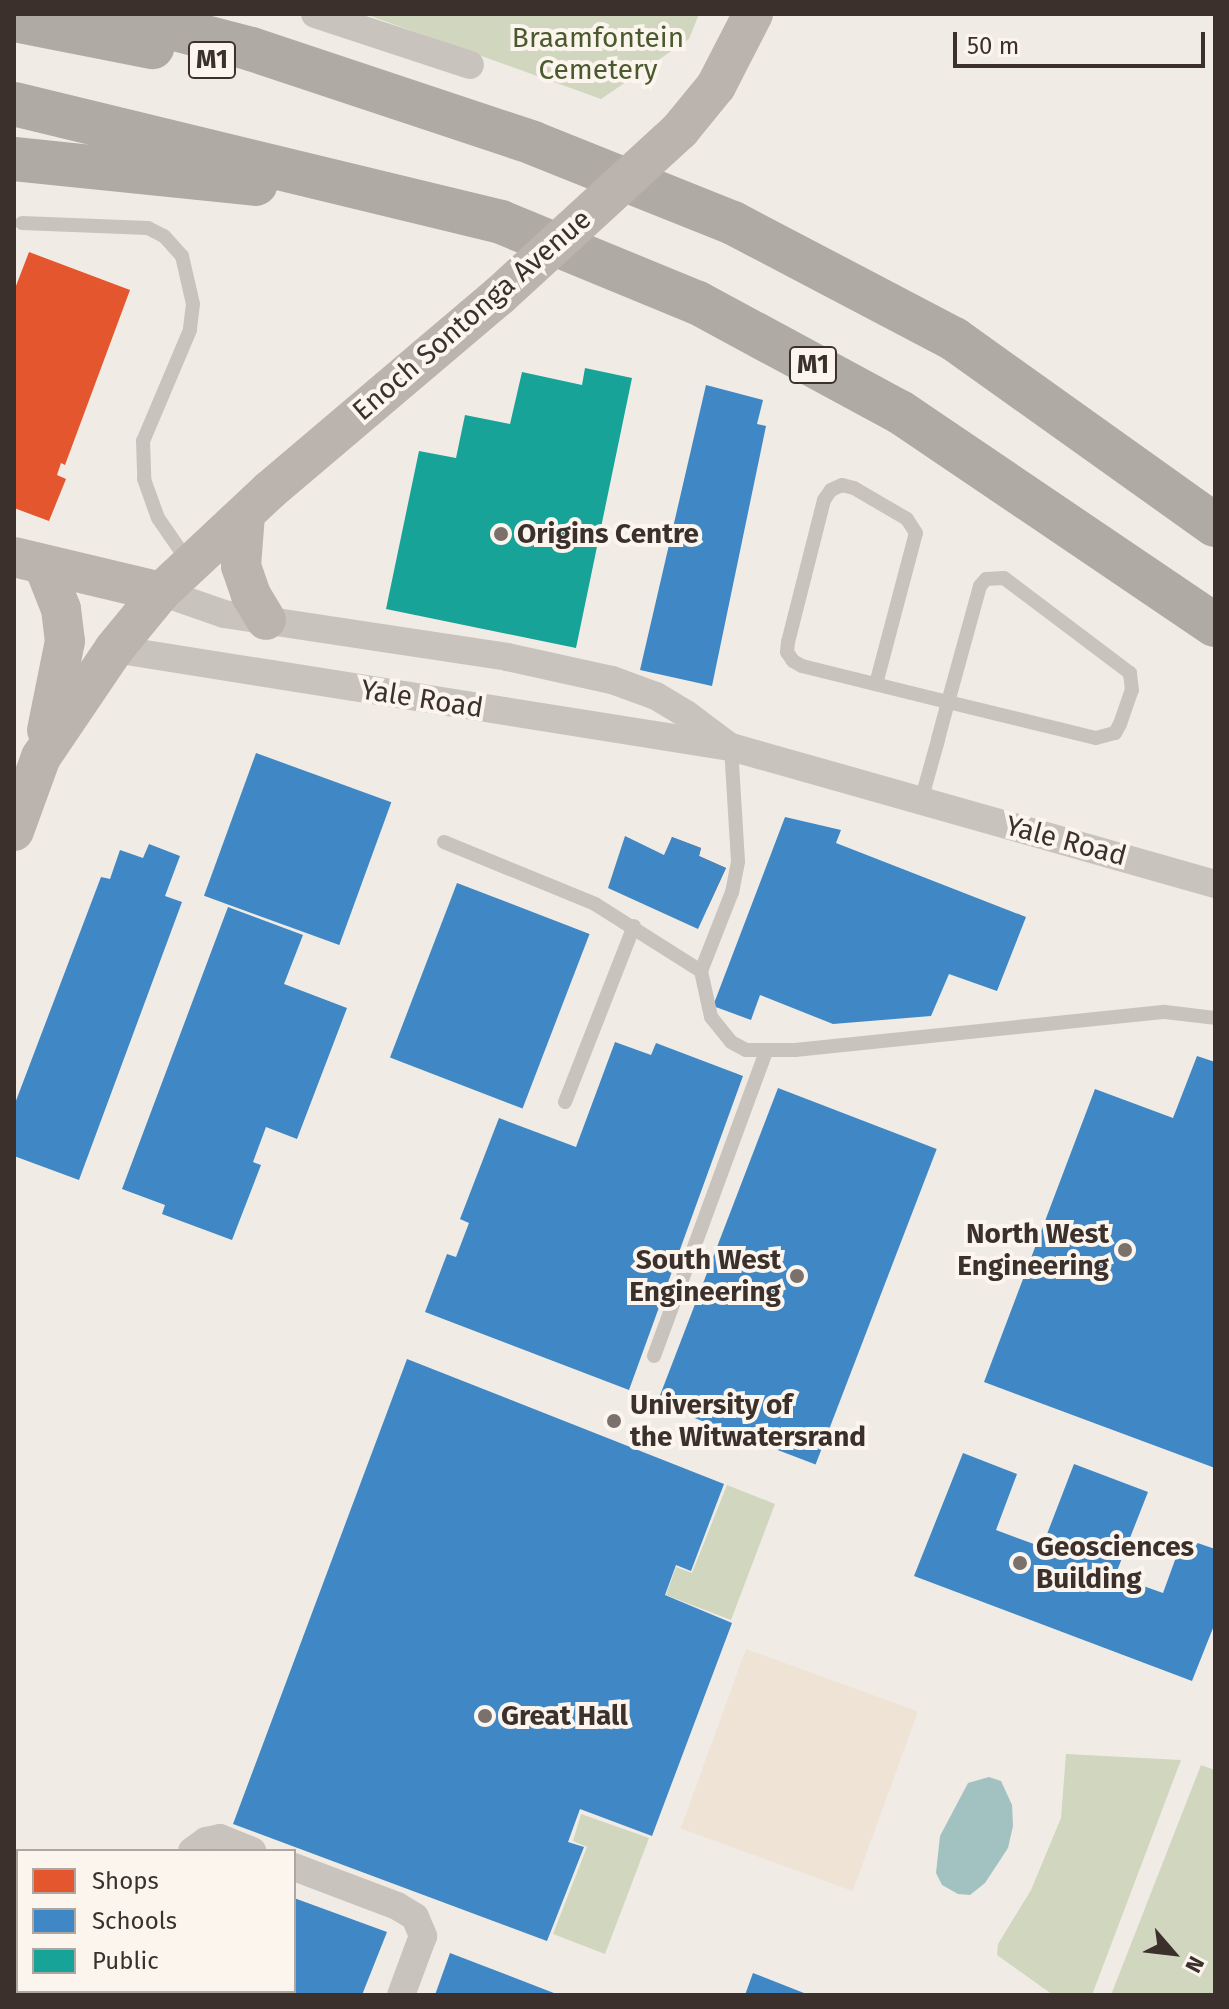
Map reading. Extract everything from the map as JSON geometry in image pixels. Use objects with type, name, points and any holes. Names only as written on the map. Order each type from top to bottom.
[{"type":"highway","points":[[117,14],[251,49],[409,103]]},
{"type":"highway","name":"M1","points":[[14,20],[409,103],[575,160],[733,223],[954,339],[1215,525]]},
{"type":"highway","name":"M1","points":[[14,104],[501,222],[698,303],[900,412],[1215,625]]},
{"type":"highway","points":[[14,159],[78,163],[225,183],[370,190]]},
{"type":"main road","name":"Enoch Sontonga Avenue","points":[[41,757],[114,649],[161,592],[189,564],[499,296],[680,130],[716,86],[753,14]]},
{"type":"main road","points":[[245,515],[241,566],[251,595],[266,620]]},
{"type":"main road","points":[[29,561],[161,592]]},
{"type":"main road","points":[[14,831],[41,757],[65,641],[61,609],[29,561]]},
{"type":"street","points":[[315,14],[470,65]]},
{"type":"street","name":"Yale Road","points":[[161,592],[224,614],[507,657],[612,680],[656,696],[731,747]]},
{"type":"street","name":"Yale Road","points":[[114,649],[731,747],[1215,884]]},
{"type":"street","points":[[195,1849],[206,1841],[220,1838],[248,1849]]},
{"type":"street","points":[[296,1868],[397,1906],[415,1917],[423,1936],[401,1995]]},
{"type":"lane","points":[[22,223],[148,228],[164,236],[182,256],[193,304],[190,330],[143,441],[144,479],[158,518],[189,564]]},
{"type":"lane","points":[[876,684],[916,533],[907,519],[854,488],[842,485],[831,490],[824,500],[787,652],[802,666],[948,702],[1106,737],[1120,724],[1132,682],[1124,667],[1004,578],[995,575],[986,579],[980,586],[948,702],[921,801]]},
{"type":"lane","points":[[731,747],[738,862],[732,892],[701,971],[706,1002],[731,1042],[746,1050],[766,1051],[1165,1012],[1215,1018]]},
{"type":"lane","points":[[444,842],[577,895],[634,926],[701,971]]},
{"type":"lane","points":[[565,1102],[634,926]]},
{"type":"lane","points":[[654,1356],[766,1051]]},
{"type":"green space","name":"Braamfontein Cemetery","points":[[365,14],[699,14],[689,39],[601,99]]},
{"type":"green space","points":[[727,1485],[775,1504],[731,1620],[666,1595],[676,1567],[692,1573]]},
{"type":"green space","points":[[1066,1754],[1181,1760],[1092,1995],[1053,1995],[997,1955],[998,1944],[1031,1890],[1061,1818]]},
{"type":"green space","points":[[1201,1765],[1215,1770],[1215,1995],[1111,1995]]},
{"type":"green space","points":[[581,1814],[649,1838],[605,1954],[553,1934],[587,1847],[573,1841]]},
{"type":"shaded area","points":[[746,1649],[918,1712],[853,1891],[681,1828]]},
{"type":"water","points":[[989,1777],[1001,1781],[1012,1805],[1013,1826],[1008,1848],[985,1883],[970,1895],[958,1894],[942,1885],[936,1873],[940,1836],[968,1783]]},
{"type":"building: Shops","points":[[29,252],[130,290],[65,465],[61,463],[57,475],[66,479],[49,521],[14,508],[14,291]]},
{"type":"building: Shops","points":[[672,837],[701,848],[699,856],[726,868],[708,907],[656,883]]},
{"type":"building: Schools","points":[[706,385],[763,400],[757,424],[766,426],[712,686],[640,670]]},
{"type":"building: Schools","points":[[256,753],[391,802],[339,945],[204,896]]},
{"type":"building: Schools","points":[[785,817],[841,830],[836,843],[1026,917],[997,991],[949,974],[931,1016],[833,1024],[760,995],[751,1020],[713,1006]]},
{"type":"building: Schools","points":[[625,836],[664,855],[672,837],[701,848],[699,856],[726,868],[698,929],[608,888]]},
{"type":"building: Schools","points":[[149,844],[180,856],[165,896],[182,902],[79,1180],[14,1156],[14,1106],[101,877],[110,879],[120,850],[143,858]]},
{"type":"building: Schools","points":[[457,883],[590,934],[523,1108],[390,1058]]},
{"type":"building: Schools","points":[[228,907],[303,935],[284,984],[347,1008],[297,1139],[266,1127],[253,1162],[261,1165],[232,1240],[162,1214],[165,1205],[122,1189]]},
{"type":"building: Schools","points":[[615,1042],[651,1055],[656,1043],[743,1076],[629,1390],[425,1312],[447,1254],[456,1257],[469,1223],[460,1219],[499,1118],[576,1147]]},
{"type":"building: Schools","name":"North West Engineering","points":[[1197,1056],[1215,1062],[1215,1468],[984,1382],[1095,1089],[1173,1118]]},
{"type":"building: Schools","name":"South West Engineering","points":[[778,1088],[937,1149],[816,1464],[657,1404]]},
{"type":"building: Schools","name":"Great Hall","points":[[407,1359],[724,1484],[691,1571],[676,1565],[665,1595],[732,1623],[652,1836],[580,1809],[568,1842],[584,1847],[547,1941],[233,1824]]},
{"type":"building: Schools","name":"Geosciences Building","points":[[963,1453],[1017,1474],[996,1530],[1042,1547],[1074,1464],[1148,1492],[1115,1576],[1163,1593],[1183,1538],[1215,1549],[1215,1623],[1192,1681],[914,1576]]},
{"type":"building: Schools","points":[[296,1899],[387,1932],[362,1995],[168,1995],[296,1993]]},
{"type":"building: Schools","points":[[450,1953],[559,1995],[435,1995]]},
{"type":"building: Schools","points":[[753,1973],[809,1995],[745,1995]]},
{"type":"building: Public","name":"Origins Centre","points":[[585,368],[632,378],[576,648],[386,609],[419,451],[456,458],[465,415],[510,424],[522,372],[582,385]]},
{"type":"place","name":"Origins Centre","points":[[501,534]]},
{"type":"place","name":"North West Engineering","points":[[1125,1250]]},
{"type":"place","name":"South West Engineering","points":[[797,1276]]},
{"type":"place","name":"University of the Witwatersrand","points":[[614,1421]]},
{"type":"place","name":"Geosciences Building","points":[[1020,1563]]},
{"type":"place","name":"Great Hall","points":[[485,1716]]}]
